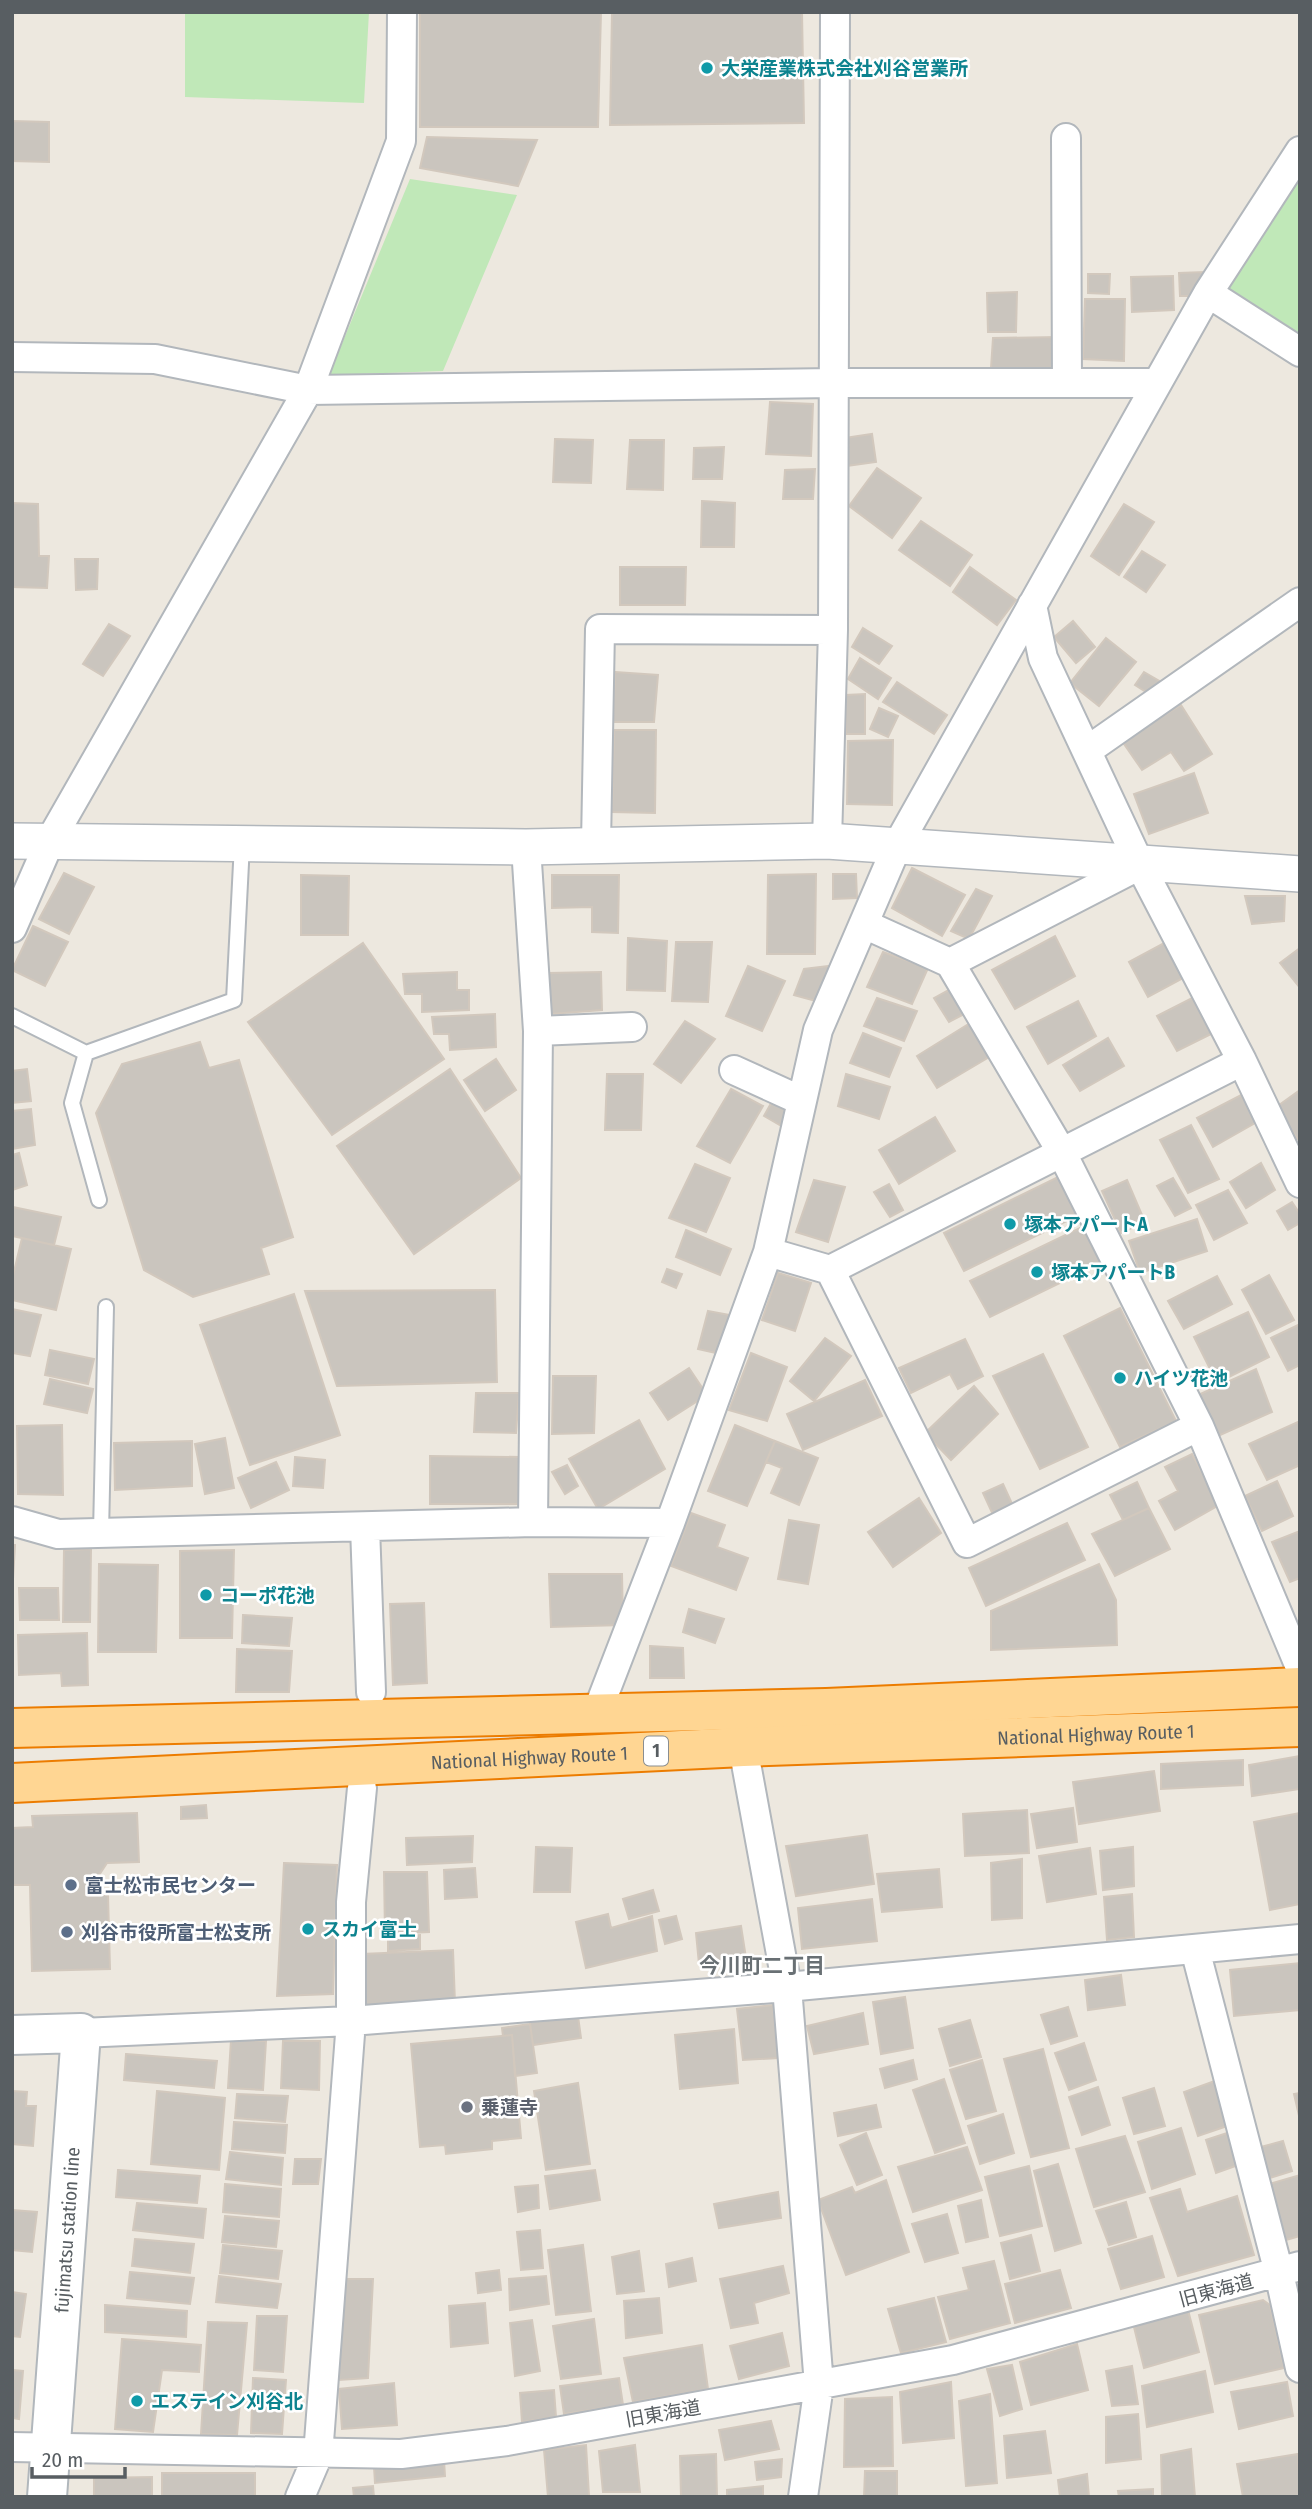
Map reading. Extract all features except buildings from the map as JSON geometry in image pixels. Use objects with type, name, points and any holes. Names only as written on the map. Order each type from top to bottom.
[{"type":"highway","name":"National Highway Route 1","points":[[12,1728],[946,1704],[1300,1687]]},
{"type":"highway","name":"National Highway Route 1","points":[[12,1783],[743,1747],[1300,1727]]},
{"type":"main road","points":[[12,2035],[81,2032]]},
{"type":"main road","name":"fujimatsu station line","points":[[47,2497],[81,2032]]},
{"type":"street","points":[[12,928],[50,841],[308,390],[401,141],[402,12]]},
{"type":"street","points":[[827,841],[832,630],[835,12]]},
{"type":"street","points":[[1066,138],[1067,383]]},
{"type":"street","points":[[596,1715],[670,1523],[768,1252],[818,1030],[897,846],[1208,293],[1300,151]]},
{"type":"street","points":[[1208,293],[1300,352]]},
{"type":"street","points":[[12,357],[155,359],[308,390],[833,383],[1156,383]]},
{"type":"street","points":[[1088,750],[1300,603]]},
{"type":"street","points":[[1032,605],[1044,658],[1140,865],[1242,1061],[1300,1183]]},
{"type":"street","points":[[596,844],[600,629],[832,630]]},
{"type":"street","points":[[12,841],[526,846],[827,841],[1140,865],[1300,874]]},
{"type":"street","points":[[526,846],[538,1031],[533,1522]]},
{"type":"street","points":[[950,963],[1140,865]]},
{"type":"street","points":[[864,924],[950,963],[1061,1151],[1199,1426],[1300,1667]]},
{"type":"street","points":[[538,1031],[632,1027]]},
{"type":"street","points":[[768,1252],[830,1270],[1242,1061]]},
{"type":"street","points":[[734,1070],[802,1101]]},
{"type":"street","points":[[830,1270],[967,1543],[1199,1426]]},
{"type":"street","points":[[12,1521],[58,1534],[533,1522],[670,1523]]},
{"type":"street","points":[[365,1527],[371,1692]]},
{"type":"street","points":[[743,1747],[787,1987],[819,2385],[803,2497]]},
{"type":"street","points":[[299,2497],[318,2455],[351,2021],[351,1902],[362,1788]]},
{"type":"street","points":[[81,2032],[351,2021],[787,1987],[1300,1940]]},
{"type":"street","points":[[1195,1949],[1289,2269],[1300,2368]]},
{"type":"street","name":"旧東海道","points":[[12,2447],[318,2455],[401,2454],[507,2441],[953,2360],[1289,2269]]},
{"type":"lane","points":[[12,1016],[86,1053],[234,1000],[242,843]]},
{"type":"lane","points":[[86,1053],[72,1103],[99,1200]]},
{"type":"lane","points":[[101,1533],[106,1307]]},
{"type":"green space","points":[[185,12],[369,12],[364,103],[185,97]]},
{"type":"green space","points":[[410,179],[517,195],[443,371],[329,375]]},
{"type":"green space","points":[[1300,179],[1300,336],[1227,289]]},
{"type":"place","name":"大栄産業株式会社刈谷営業所","points":[[707,68]]},
{"type":"place","name":"塚本アパートA","points":[[1010,1224]]},
{"type":"place","name":"塚本アパートB","points":[[1037,1272]]},
{"type":"place","name":"ハイツ花池","points":[[1120,1378]]},
{"type":"place","name":"コーポ花池","points":[[206,1595]]},
{"type":"place","name":"富士松市民センター","points":[[71,1885]]},
{"type":"place","name":"スカイ富士","points":[[308,1929]]},
{"type":"place","name":"刈谷市役所富士松支所","points":[[67,1932]]},
{"type":"place","name":"乗蓮寺","points":[[467,2107]]},
{"type":"place","name":"エステイン刈谷北","points":[[137,2401]]},
{"type":"district","name":"今川町二丁目","points":[[762,1966]]}]
